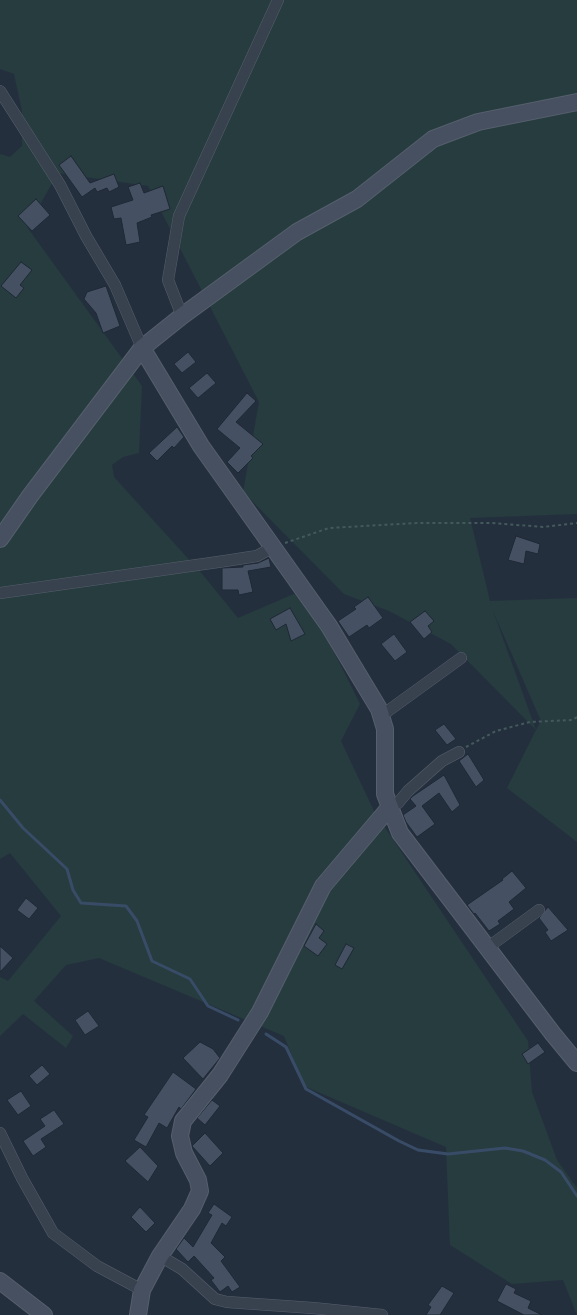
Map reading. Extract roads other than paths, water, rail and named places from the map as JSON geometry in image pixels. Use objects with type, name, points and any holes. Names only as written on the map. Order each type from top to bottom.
[{"type":"street","points":[[182,316],[168,280],[179,216],[278,0]]},
{"type":"street","points":[[0,91],[60,185],[86,236],[115,285],[142,348],[201,446],[329,626],[364,682],[381,716],[385,729],[384,794],[400,833],[553,1034],[577,1063]]},
{"type":"street","points":[[0,539],[30,496],[142,348],[182,316],[297,232],[357,199],[433,139],[478,122],[577,102]]},
{"type":"street","points":[[0,593],[225,561],[256,556],[266,551]]},
{"type":"street","points":[[381,716],[461,658]]},
{"type":"street","points":[[138,1315],[142,1290],[160,1256],[192,1209],[200,1190],[198,1180],[184,1153],[180,1136],[183,1122],[220,1075],[260,1012],[323,886],[389,808],[398,803],[408,791],[442,761],[459,752]]},
{"type":"street","points":[[487,948],[539,910]]},
{"type":"street","points":[[0,1133],[22,1178],[53,1233],[97,1266],[142,1290]]},
{"type":"street","points":[[160,1256],[182,1269],[215,1299],[227,1302],[313,1308],[382,1315]]},
{"type":"street","points":[[0,1281],[44,1315]]},
{"type":"waterway","points":[[0,800],[23,828],[67,869],[73,890],[81,903],[126,906],[137,921],[152,961],[190,979],[208,1006],[238,1020]]},
{"type":"waterway","points":[[266,1034],[286,1047],[306,1089],[399,1141],[418,1150],[448,1154],[505,1148],[523,1151],[545,1160],[561,1172],[577,1196]]}]
